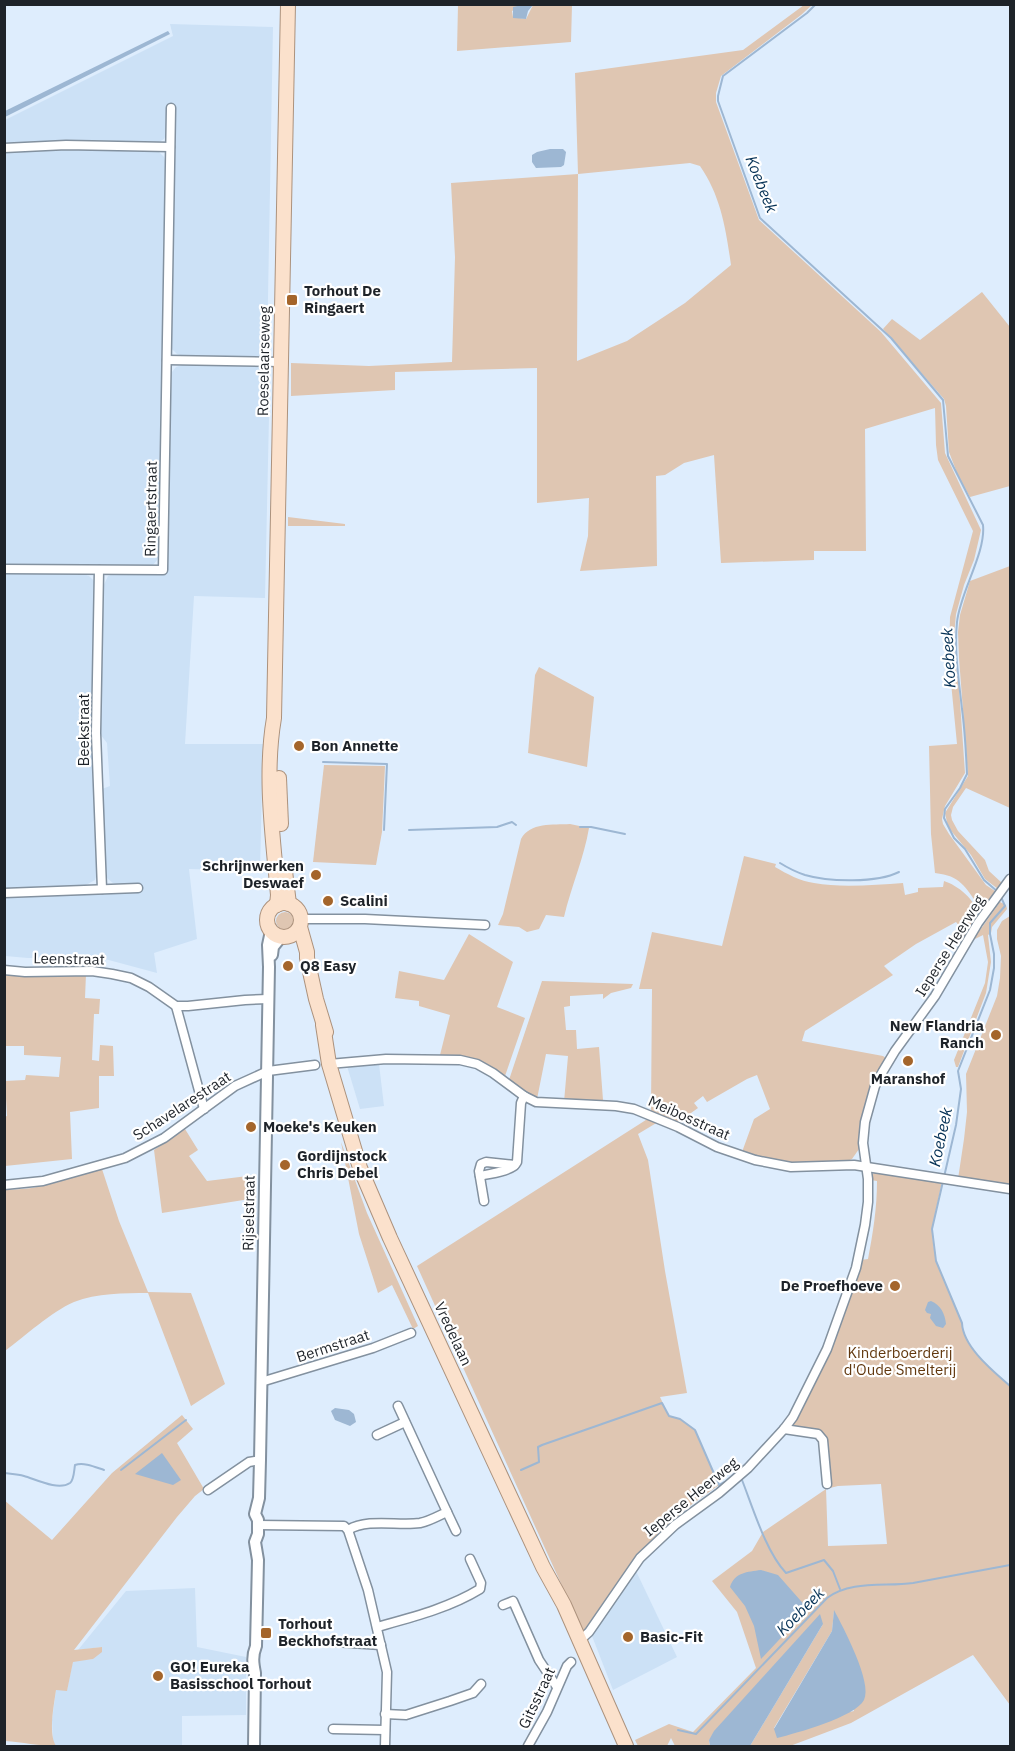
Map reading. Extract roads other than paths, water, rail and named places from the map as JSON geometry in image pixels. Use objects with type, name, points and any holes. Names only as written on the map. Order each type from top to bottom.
[{"type":"main road","name":"Roeselaarseweg","points":[[283,905],[278,741],[273,718],[288,4]]},
{"type":"main road","points":[[283,905],[297,909],[300,923],[294,934],[280,935],[268,925],[269,913],[283,905]]},
{"type":"main road","name":"Vredelaan","points":[[300,923],[323,1025],[327,1064],[360,1168],[390,1238],[543,1567],[581,1639],[606,1704],[626,1746]]},
{"type":"main road","name":"Vredelaan","points":[[280,935],[297,945],[307,958]]},
{"type":"street","name":"Ringaertstraat","points":[[4,569],[164,570],[171,108]]},
{"type":"street","points":[[4,148],[66,145],[170,147]]},
{"type":"street","points":[[167,360],[280,362]]},
{"type":"street","name":"Beekstraat","points":[[99,570],[96,733],[102,889]]},
{"type":"street","name":"Ieperse Heerweg","points":[[581,1639],[640,1558],[659,1539],[734,1481],[762,1454],[784,1429],[801,1401],[833,1336],[861,1246],[868,1191],[863,1143],[865,1122],[882,1071],[935,996],[978,923],[1011,879]]},
{"type":"street","points":[[4,893],[138,888]]},
{"type":"street","points":[[300,923],[365,919],[485,925]]},
{"type":"street","name":"Rijselstraat","points":[[254,1746],[255,1673],[259,1664],[256,1646],[258,1560],[262,1542],[258,1526],[263,1514],[259,1498],[268,1071],[268,945],[280,935]]},
{"type":"street","name":"Leenstraat","points":[[4,969],[25,972],[92,971],[131,978],[149,987],[176,1006]]},
{"type":"street","points":[[204,1109],[176,1006],[268,999]]},
{"type":"street","name":"Meibosstraat","points":[[268,1071],[386,1059],[460,1060],[477,1064],[536,1102],[634,1109],[678,1127],[717,1147],[775,1165],[791,1167],[854,1165],[1011,1189]]},
{"type":"street","name":"Schavelarestraat","points":[[4,1185],[43,1181],[125,1158],[164,1138],[235,1086],[268,1071]]},
{"type":"street","points":[[484,1202],[479,1171],[481,1164],[486,1162],[515,1165],[517,1162],[521,1103],[524,1096]]},
{"type":"street","name":"Bermstraat","points":[[261,1382],[317,1366],[411,1333]]},
{"type":"street","points":[[398,1406],[456,1532]]},
{"type":"street","points":[[377,1435],[405,1422]]},
{"type":"street","points":[[784,1429],[818,1434],[823,1440],[827,1484]]},
{"type":"street","points":[[208,1490],[249,1462],[260,1460]]},
{"type":"street","points":[[348,1530],[357,1524],[418,1523],[447,1512]]},
{"type":"street","points":[[258,1526],[344,1526],[348,1530],[369,1590],[387,1672],[386,1746]]},
{"type":"street","points":[[378,1627],[465,1599],[480,1589],[481,1583],[470,1559]]},
{"type":"street","points":[[503,1605],[513,1601],[539,1660],[557,1687]]},
{"type":"street","points":[[335,1642],[381,1645]]},
{"type":"street","name":"Gitsstraat","points":[[528,1746],[542,1722],[567,1666],[572,1662]]},
{"type":"street","points":[[386,1714],[406,1715],[473,1693],[481,1684]]},
{"type":"street","points":[[333,1729],[385,1730]]},
{"type":"water","points":[[533,5],[526,19],[513,18],[513,7]]},
{"type":"water","points":[[168,31],[170,34],[5,117],[5,111]]},
{"type":"water","points":[[550,149],[563,149],[566,152],[564,165],[536,168],[532,162],[532,155]]},
{"type":"water","points":[[931,1301],[940,1307],[943,1313],[946,1324],[943,1328],[936,1326],[930,1318],[931,1314],[925,1310],[928,1302]]},
{"type":"water","points":[[335,1408],[349,1410],[354,1414],[356,1422],[350,1426],[335,1420],[331,1411]]},
{"type":"water","points":[[162,1453],[181,1480],[173,1485],[135,1474]]},
{"type":"water","points":[[761,1570],[778,1575],[808,1609],[761,1659],[754,1626],[745,1606],[730,1587],[738,1576],[746,1572]]},
{"type":"water","points":[[834,1610],[861,1669],[866,1692],[864,1700],[838,1718],[777,1738],[774,1729],[832,1631]]},
{"type":"water","points":[[820,1614],[823,1624],[750,1746],[710,1746],[709,1740],[714,1731]]},
{"type":"waterway","name":"Koebeek","points":[[816,4],[723,76],[718,101],[760,218],[891,338],[943,400],[948,456],[983,525],[981,548],[959,610],[956,633],[967,774],[945,809],[944,818],[954,838],[965,849],[984,880],[998,892]]},
{"type":"waterway","points":[[323,762],[387,764],[384,830]]},
{"type":"waterway","points":[[409,830],[497,827],[512,822],[516,825]]},
{"type":"waterway","points":[[580,827],[625,834]]},
{"type":"waterway","points":[[780,863],[805,875],[839,880],[866,880],[899,872]]},
{"type":"waterway","name":"Koebeek","points":[[1001,897],[1005,906],[990,923],[994,954],[990,990],[958,1071],[961,1089],[956,1125],[932,1229],[936,1261],[968,1341],[980,1358],[1010,1386]]},
{"type":"waterway","points":[[521,1470],[539,1462],[538,1447],[542,1445],[662,1403],[669,1416],[680,1419],[695,1430],[719,1485],[725,1482]]},
{"type":"waterway","points":[[121,1470],[186,1420]]},
{"type":"waterway","points":[[4,1473],[21,1475],[59,1486],[71,1482],[75,1465],[86,1464],[104,1470]]},
{"type":"waterway","points":[[742,1480],[766,1542],[786,1573],[824,1560],[833,1571],[840,1589]]},
{"type":"waterway","name":"Koebeek","points":[[678,1730],[696,1734],[827,1598],[836,1592],[857,1586],[913,1583],[1010,1565]]},
{"type":"place","name":"Torhout De Ringaert","points":[[292,300]]},
{"type":"place","name":"Bon Annette","points":[[299,746]]},
{"type":"place","name":"Schrijnwerken Deswaef","points":[[316,875]]},
{"type":"place","name":"Scalini","points":[[328,901]]},
{"type":"place","name":"Q8 Easy","points":[[288,966]]},
{"type":"place","name":"New Flandria Ranch","points":[[996,1035]]},
{"type":"place","name":"Maranshof","points":[[908,1061]]},
{"type":"place","name":"Moeke's Keuken","points":[[251,1127]]},
{"type":"place","name":"Gordijnstock Chris Debel","points":[[285,1165]]},
{"type":"place","name":"De Proefhoeve","points":[[895,1286]]},
{"type":"place","name":"Torhout Beckhofstraat","points":[[266,1633]]},
{"type":"place","name":"Basic-Fit","points":[[628,1637]]},
{"type":"place","name":"GO! Eureka Basisschool Torhout","points":[[158,1676]]},
{"type":"park label","name":"Kinderboerderij d'Oude Smelterij","points":[[900,1362]]}]
